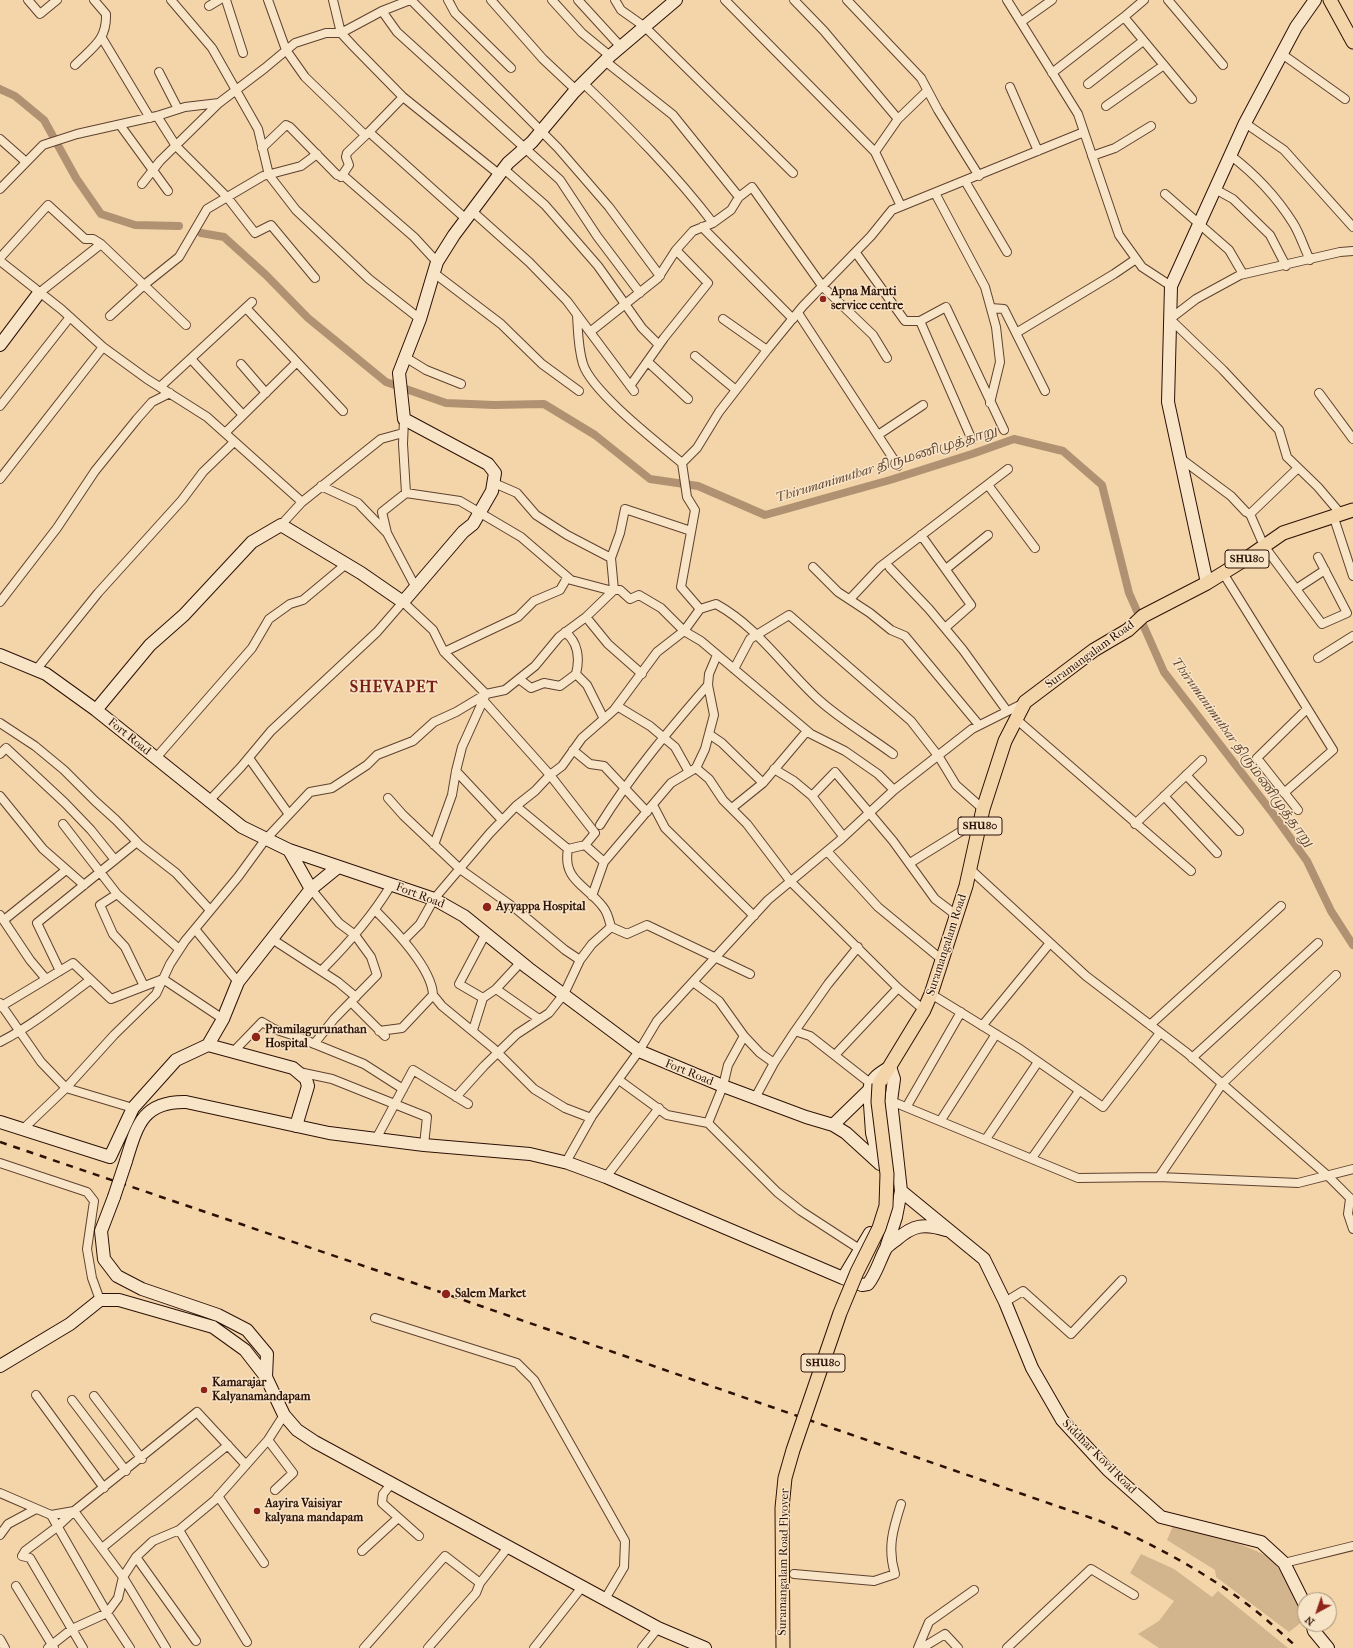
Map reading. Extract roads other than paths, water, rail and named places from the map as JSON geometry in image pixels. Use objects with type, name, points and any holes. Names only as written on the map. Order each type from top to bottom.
[{"type":"main road","points":[[1330,0],[1353,42]]},
{"type":"main road","name":"Suramangalam Road","points":[[890,1067],[924,1010],[931,994],[970,869],[982,814],[1012,715],[1025,702],[1094,650],[1128,630],[1143,616],[1207,583],[1283,533],[1336,514],[1353,510]]},
{"type":"main road","name":"Suramangalam Road Flyover","points":[[783,1648],[782,1508],[786,1478],[793,1450],[840,1313],[857,1272],[879,1228],[886,1206],[887,1174],[876,1086],[890,1067]]},
{"type":"main road","name":"Suramangalam Road Flyover","points":[[790,1648],[788,1508],[792,1479],[799,1452],[845,1316],[885,1230],[892,1207],[893,1174],[884,1102],[876,1086]]},
{"type":"street","points":[[28,0],[40,14],[56,0]]},
{"type":"street","points":[[75,65],[102,38],[106,30],[106,14],[94,0]]},
{"type":"street","points":[[171,0],[212,48],[258,128],[269,175],[296,210],[369,279],[420,319]]},
{"type":"street","points":[[209,6],[219,0]]},
{"type":"street","points":[[226,0],[243,53]]},
{"type":"street","points":[[268,0],[286,50],[305,76],[367,134],[529,262],[567,301],[632,388],[659,345],[708,283],[676,250]]},
{"type":"street","points":[[333,0],[341,33],[403,97],[545,205],[598,266],[642,328],[659,345]]},
{"type":"street","points":[[142,184],[176,146],[219,103],[294,43],[326,33],[341,33],[382,11],[410,0],[542,130],[609,207],[660,276]]},
{"type":"street","points":[[448,0],[455,13],[511,68]]},
{"type":"street","points":[[490,0],[543,59],[629,127],[697,202],[713,223]]},
{"type":"street","points":[[552,0],[582,34],[607,59],[673,115],[739,197]]},
{"type":"street","points":[[578,0],[621,46]]},
{"type":"street","points":[[615,0],[621,10],[645,27],[793,173]]},
{"type":"street","points":[[725,0],[875,152],[901,206]]},
{"type":"street","points":[[794,0],[824,31],[898,119]]},
{"type":"street","points":[[847,0],[921,78],[938,110],[979,176]]},
{"type":"street","points":[[1007,0],[1078,114],[1119,234],[1142,267],[1171,286]]},
{"type":"street","points":[[1021,22],[1052,0]]},
{"type":"street","points":[[1052,73],[1124,17],[1143,0]]},
{"type":"street","points":[[1168,0],[1223,65]]},
{"type":"street","points":[[1207,583],[1168,402],[1171,286],[1245,123],[1296,28],[1315,0]]},
{"type":"street","points":[[406,493],[403,433],[404,420],[399,373],[420,319],[435,267],[469,215],[502,172],[526,148],[607,59],[645,27],[670,2]]},
{"type":"street","points":[[382,11],[396,32],[560,180],[597,236],[640,293]]},
{"type":"street","points":[[1124,17],[1192,100]]},
{"type":"street","points":[[102,38],[154,117],[176,146],[227,197],[255,233],[271,225],[315,278]]},
{"type":"street","points":[[1088,84],[1143,41]]},
{"type":"street","points":[[1282,54],[1345,98]]},
{"type":"street","points":[[1106,106],[1164,66]]},
{"type":"street","points":[[159,72],[178,109]]},
{"type":"street","points":[[1010,87],[1038,151]]},
{"type":"street","points":[[875,152],[898,119],[927,91]]},
{"type":"street","points":[[341,177],[348,165],[346,157],[347,153],[403,97]]},
{"type":"street","points":[[1,187],[43,145],[77,134],[154,117],[178,109],[219,103]]},
{"type":"street","points":[[1245,123],[1284,150],[1353,227]]},
{"type":"street","points":[[120,125],[152,172],[168,191]]},
{"type":"street","points":[[262,148],[286,126],[294,130],[341,177],[345,178],[414,238],[435,267],[501,324],[542,364],[579,391]]},
{"type":"street","points":[[1092,156],[1115,148],[1150,126]]},
{"type":"street","points":[[682,463],[696,448],[736,390],[795,316],[856,253],[892,210],[979,176],[1084,132]]},
{"type":"street","points":[[0,139],[26,162]]},
{"type":"street","points":[[110,316],[144,285],[180,257],[207,209],[263,176],[301,166],[318,154]]},
{"type":"street","points":[[1230,155],[1253,172],[1273,195],[1294,224],[1310,260]]},
{"type":"street","points":[[965,181],[1007,252]]},
{"type":"street","points":[[590,332],[660,276],[676,250],[693,231],[713,223],[731,210],[739,197],[752,187],[823,287],[873,335],[888,358]]},
{"type":"street","points":[[1215,189],[1233,199],[1270,235],[1286,266]]},
{"type":"street","points":[[935,193],[986,287],[996,328],[1000,362],[990,404]]},
{"type":"street","points":[[1165,194],[1181,209],[1200,222],[1229,250],[1243,274]]},
{"type":"street","points":[[186,325],[101,244],[93,238],[85,239],[48,206],[0,260],[70,317],[103,347],[160,387],[207,417],[302,502]]},
{"type":"street","points":[[702,227],[795,316],[898,466]]},
{"type":"street","points":[[0,345],[39,293],[101,244]]},
{"type":"street","points":[[1170,318],[1196,299],[1243,274],[1286,266],[1340,252],[1353,251]]},
{"type":"street","points":[[856,253],[905,321],[920,321],[946,307],[990,404],[1004,430]]},
{"type":"street","points":[[1016,333],[1114,274],[1136,258]]},
{"type":"street","points":[[160,387],[249,305],[296,363],[343,411]]},
{"type":"street","points":[[991,308],[1004,309],[1045,391]]},
{"type":"street","points":[[577,315],[579,341],[584,365],[595,384],[648,435],[682,463],[687,497],[695,510],[681,587],[700,609]]},
{"type":"street","points":[[0,406],[70,317]]},
{"type":"street","points":[[1170,318],[1223,370],[1279,430],[1287,457],[1318,487],[1336,514],[1353,576]]},
{"type":"street","points":[[723,319],[767,350]]},
{"type":"street","points":[[920,321],[972,440]]},
{"type":"street","points":[[0,478],[103,347]]},
{"type":"street","points":[[695,356],[736,390]]},
{"type":"street","points":[[405,357],[426,370],[461,384]]},
{"type":"street","points":[[191,359],[244,415]]},
{"type":"street","points":[[648,362],[688,399]]},
{"type":"street","points":[[225,433],[296,363]]},
{"type":"street","points":[[241,364],[266,393]]},
{"type":"street","points":[[0,602],[57,528],[95,471],[137,419],[152,402],[170,393]]},
{"type":"street","points":[[1319,394],[1353,439]]},
{"type":"street","points":[[878,435],[923,405]]},
{"type":"street","points":[[208,802],[249,758],[271,731],[377,632],[463,532],[473,524],[492,491],[495,473],[488,464],[404,420]]},
{"type":"street","points":[[96,710],[150,645],[184,615],[252,542],[281,525],[302,502],[381,439],[403,433]]},
{"type":"street","points":[[36,670],[98,593],[182,500],[203,472],[234,442]]},
{"type":"street","points":[[1180,458],[1231,496],[1246,512],[1250,514],[1264,546],[1322,624],[1347,613],[1318,557]]},
{"type":"street","points":[[1250,514],[1298,468]]},
{"type":"street","points":[[850,600],[880,567],[1008,469]]},
{"type":"street","points":[[494,483],[517,493],[536,515],[567,535],[611,558]]},
{"type":"street","points":[[988,485],[1035,548]]},
{"type":"street","points":[[321,486],[358,503],[388,533]]},
{"type":"street","points":[[416,588],[388,533],[382,512],[406,493],[460,501],[521,537],[567,578],[614,590],[620,590],[630,599],[639,595],[661,608],[684,631],[701,641],[807,731],[856,759],[878,774],[894,790]]},
{"type":"street","points":[[614,590],[611,558],[620,533],[625,509],[691,531]]},
{"type":"street","points":[[281,525],[404,602],[433,630],[444,652],[550,775],[595,833],[585,845],[568,849]]},
{"type":"street","points":[[921,535],[971,605],[945,628]]},
{"type":"street","points":[[946,569],[988,535]]},
{"type":"street","points":[[155,759],[252,648],[269,618],[290,604],[303,600],[345,565]]},
{"type":"street","points":[[813,567],[838,592],[870,613],[891,630],[905,636],[979,726]]},
{"type":"street","points":[[890,568],[945,628],[1012,715],[1135,824],[1191,871]]},
{"type":"street","points":[[1296,589],[1325,570]]},
{"type":"street","points":[[1223,573],[1333,750],[1284,793]]},
{"type":"street","points":[[444,652],[518,617],[534,600],[560,590],[567,578]]},
{"type":"street","points":[[22,1130],[66,1088],[114,1035],[156,994],[179,949],[194,929],[288,813],[310,792],[332,788],[367,765],[377,755],[413,741],[434,722],[484,697],[505,690],[536,666],[548,648],[565,632],[586,617],[614,590]]},
{"type":"street","points":[[404,940],[420,924],[434,899],[502,820],[516,806],[535,791],[550,775],[562,766],[582,738],[617,706],[657,652],[684,631],[700,609],[716,604],[757,634],[819,700],[893,754]]},
{"type":"street","points":[[734,669],[750,639],[789,615],[911,721],[939,756],[956,785],[982,814],[910,863]]},
{"type":"street","points":[[586,617],[608,644],[642,674]]},
{"type":"street","points":[[519,679],[531,688],[544,683],[560,686],[576,674],[578,666],[574,640],[565,632]]},
{"type":"street","points":[[1318,658],[1353,636]]},
{"type":"street","name":"Fort Road","points":[[0,655],[46,674],[96,710],[208,802],[242,827],[289,850],[434,899],[464,916],[521,962],[639,1051],[723,1086],[832,1125],[846,1133],[880,1164]]},
{"type":"street","points":[[592,896],[604,862],[671,784],[693,770],[709,734],[714,715],[708,686],[710,674],[717,655]]},
{"type":"street","points":[[576,674],[587,685],[604,719]]},
{"type":"street","points":[[600,825],[623,788],[663,737],[708,686]]},
{"type":"street","points":[[434,845],[452,795],[462,747],[484,697]]},
{"type":"street","points":[[617,706],[650,726],[675,747],[693,770],[709,779],[723,800],[747,824],[791,882],[898,988],[924,1010]]},
{"type":"street","points":[[1298,810],[1257,758],[1307,709]]},
{"type":"street","points":[[566,1162],[591,1118],[639,1051],[657,1021],[768,900],[827,851],[894,790],[979,726],[1012,715]]},
{"type":"street","points":[[0,723],[35,746],[64,770],[137,842],[176,873],[210,910]]},
{"type":"street","points":[[732,808],[763,782],[807,731]]},
{"type":"street","points":[[709,734],[722,743],[763,782]]},
{"type":"street","points":[[0,754],[6,748],[65,803],[91,830],[115,860]]},
{"type":"street","points":[[573,750],[590,764],[604,766],[647,812]]},
{"type":"street","points":[[249,758],[288,813]]},
{"type":"street","points":[[1135,824],[1202,760]]},
{"type":"street","points":[[774,769],[794,781],[812,796],[843,836]]},
{"type":"street","points":[[456,771],[502,820]]},
{"type":"street","points":[[812,796],[835,772],[910,863],[935,900],[956,915]]},
{"type":"street","points":[[1186,775],[1239,831]]},
{"type":"street","points":[[0,796],[43,849],[84,885]]},
{"type":"street","points":[[1164,796],[1217,853]]},
{"type":"street","points":[[388,798],[460,869],[516,909],[565,950],[580,960]]},
{"type":"street","points":[[653,805],[665,828],[754,916]]},
{"type":"street","points":[[516,806],[568,849]]},
{"type":"street","points":[[63,824],[99,873],[117,894],[179,949]]},
{"type":"street","points":[[60,971],[37,923],[137,842]]},
{"type":"street","points":[[585,845],[604,862]]},
{"type":"street","points":[[568,849],[566,860],[575,882],[602,905],[608,913],[611,927]]},
{"type":"street","points":[[289,850],[312,889],[339,923],[355,935],[371,957],[377,975],[334,1019],[314,1044]]},
{"type":"street","points":[[827,851],[878,907],[942,959]]},
{"type":"street","points":[[0,1122],[110,1158],[133,1108],[176,1060],[208,1045],[223,1019],[238,982],[312,889],[338,867]]},
{"type":"street","points":[[970,869],[1086,976],[1192,1058],[1328,1176],[1352,1200],[1348,1214],[1353,1229]]},
{"type":"street","points":[[46,979],[30,960],[2,917],[66,870]]},
{"type":"street","points":[[321,971],[355,935],[375,910],[391,884]]},
{"type":"street","points":[[117,894],[100,906],[113,934],[125,947],[144,986]]},
{"type":"street","points":[[1150,1025],[1281,906]]},
{"type":"street","points":[[375,910],[404,940],[432,984],[433,996],[442,1006],[473,1030],[534,1089],[565,1108],[591,1118]]},
{"type":"street","points":[[611,927],[627,934],[647,925],[682,940],[750,974]]},
{"type":"street","points":[[456,1097],[517,1034],[548,1013],[564,994],[580,960],[592,944],[611,927]]},
{"type":"street","points":[[194,929],[238,982]]},
{"type":"street","points":[[483,998],[459,984],[486,933]]},
{"type":"street","points":[[272,939],[321,971],[353,1000],[382,1033],[402,1028],[433,996]]},
{"type":"street","points":[[982,1026],[1050,943]]},
{"type":"street","points":[[1192,1058],[1318,943]]},
{"type":"street","points":[[756,1098],[774,1063],[795,1031],[828,984],[858,947]]},
{"type":"street","points":[[473,1030],[483,998],[496,989],[521,962]]},
{"type":"street","points":[[133,1108],[66,1088],[41,1062],[1,1005],[73,963],[111,999],[163,979]]},
{"type":"street","points":[[1159,1177],[1222,1084],[1336,975]]},
{"type":"street","points":[[163,979],[223,1019]]},
{"type":"street","points":[[0,1042],[19,1032],[90,980]]},
{"type":"street","points":[[693,982],[719,1001],[744,1036],[760,1053],[774,1063]]},
{"type":"street","points":[[836,1055],[898,988]]},
{"type":"street","points":[[496,989],[539,1019]]},
{"type":"street","points":[[931,994],[996,1034],[1103,1107],[1160,1033]]},
{"type":"street","points":[[908,1106],[961,1012]]},
{"type":"street","points":[[234,1052],[262,1022],[274,1029],[364,1064],[403,1089]]},
{"type":"street","points":[[795,1031],[810,1036],[876,1086]]},
{"type":"street","points":[[941,1120],[996,1034]]},
{"type":"street","points":[[708,1123],[723,1086],[728,1065],[744,1036]]},
{"type":"street","points":[[208,1045],[293,1068],[298,1071],[306,1079],[308,1086],[296,1126]]},
{"type":"street","points":[[986,1139],[1038,1062]]},
{"type":"street","points":[[266,1376],[267,1354],[247,1330],[218,1315],[142,1289],[117,1276],[104,1259],[101,1232],[136,1128],[142,1118],[152,1109],[173,1101],[186,1102],[296,1126],[376,1139],[424,1145],[530,1154],[566,1162],[606,1177],[843,1278],[862,1284],[868,1284],[886,1248],[896,1217],[901,1191],[891,1100],[894,1079],[890,1067]]},
{"type":"street","points":[[376,1139],[396,1105],[413,1070],[468,1104]]},
{"type":"street","points":[[298,1071],[332,1079],[427,1117],[424,1145]]},
{"type":"street","points":[[619,1080],[667,1115],[708,1123],[777,1192],[801,1211],[861,1250]]},
{"type":"street","points":[[832,1125],[876,1086]]},
{"type":"street","points":[[843,1278],[861,1250],[873,1227],[881,1201],[880,1164],[872,1134],[876,1086]]},
{"type":"street","points":[[1032,1158],[1079,1091]]},
{"type":"street","points":[[891,1100],[1078,1178],[1159,1177],[1298,1184],[1353,1169]]},
{"type":"street","points":[[606,1177],[659,1108]]},
{"type":"street","points":[[0,1163],[87,1192],[94,1201],[87,1249],[92,1278],[100,1300]]},
{"type":"street","name":"Siddhar Kovil Road","points":[[901,1191],[946,1230],[984,1259],[1005,1302],[1032,1368],[1062,1420],[1108,1470],[1161,1517],[1261,1542],[1284,1563],[1298,1592]]},
{"type":"street","points":[[886,1248],[907,1230],[919,1226],[933,1226],[946,1230]]},
{"type":"street","points":[[1005,1302],[1023,1291],[1071,1334],[1122,1280]]},
{"type":"street","points":[[0,1366],[70,1324],[100,1300],[126,1302],[213,1327],[245,1350],[266,1376],[284,1415],[297,1430],[314,1442],[658,1628],[706,1648]]},
{"type":"street","points":[[375,1318],[517,1363],[534,1380],[625,1541],[624,1567],[605,1600]]},
{"type":"street","points":[[36,1395],[104,1488]]},
{"type":"street","points":[[94,1396],[142,1458]]},
{"type":"street","points":[[72,1400],[126,1471]]},
{"type":"street","points":[[83,1648],[30,1558],[22,1556],[25,1551],[57,1527],[197,1412],[246,1465]]},
{"type":"street","points":[[16,1586],[51,1647],[72,1629],[107,1613],[118,1598],[123,1577],[136,1557],[153,1541],[179,1530],[218,1496],[268,1440],[284,1415]]},
{"type":"street","points":[[268,1440],[293,1474],[275,1490]]},
{"type":"street","points":[[102,1548],[228,1445]]},
{"type":"street","points":[[391,1484],[383,1494],[382,1503],[419,1536]]},
{"type":"street","points":[[0,1493],[51,1515],[74,1512]]},
{"type":"street","points":[[218,1496],[264,1562]]},
{"type":"street","points":[[794,1574],[874,1581],[895,1574],[891,1562],[891,1536],[901,1504]]},
{"type":"street","points":[[0,1535],[8,1524],[36,1509]]},
{"type":"street","points":[[74,1512],[123,1577],[166,1648]]},
{"type":"street","points":[[51,1515],[107,1613],[130,1648]]},
{"type":"street","points":[[362,1551],[398,1518]]},
{"type":"street","points":[[179,1530],[247,1642]]},
{"type":"street","points":[[428,1648],[476,1593],[480,1583],[508,1546]]},
{"type":"street","points":[[1284,1563],[1353,1546]]},
{"type":"street","points":[[364,1648],[445,1556],[480,1583]]},
{"type":"street","points":[[136,1557],[196,1641]]},
{"type":"street","points":[[1007,1648],[1091,1569],[1134,1595]]},
{"type":"street","points":[[534,1648],[582,1588]]},
{"type":"street","points":[[918,1648],[929,1622],[974,1590]]},
{"type":"street","points":[[642,1648],[658,1628]]},
{"type":"street","points":[[1315,1632],[1328,1648]]},
{"type":"street","points":[[922,1648],[945,1634],[958,1648]]},
{"type":"street","points":[[0,1639],[5,1648]]},
{"type":"waterway","name":"Thirumanimuthar திருமணிமுத்தாறு","points":[[0,89],[15,96],[44,120],[76,178],[101,214],[135,225],[179,226]]},
{"type":"waterway","name":"Thirumanimuthar திருமணிமுத்தாறு","points":[[201,233],[224,237],[266,275],[308,318],[386,382],[446,403],[494,405],[544,404],[595,435],[650,479],[698,486],[765,515],[890,480],[1014,439],[1063,451],[1102,485],[1129,593],[1164,672],[1271,811],[1307,861],[1331,911],[1353,945]]},
{"type":"railway","points":[[0,1142],[446,1294],[1100,1521],[1161,1550],[1220,1585],[1256,1611],[1298,1648]]},
{"type":"place","name":"Apna Maruti service centre","points":[[823,299]]},
{"type":"place","name":"Ayyappa Hospital","points":[[487,907]]},
{"type":"place","name":"Pramilagurunathan Hospital","points":[[256,1037]]},
{"type":"place","name":"Salem Market","points":[[446,1294]]},
{"type":"place","name":"Kamarajar Kalyanamandapam","points":[[204,1390]]},
{"type":"place","name":"Aayira Vaisiyar kalyana mandapam","points":[[257,1511]]},
{"type":"district","name":"SHEVAPET","points":[[394,688]]}]
